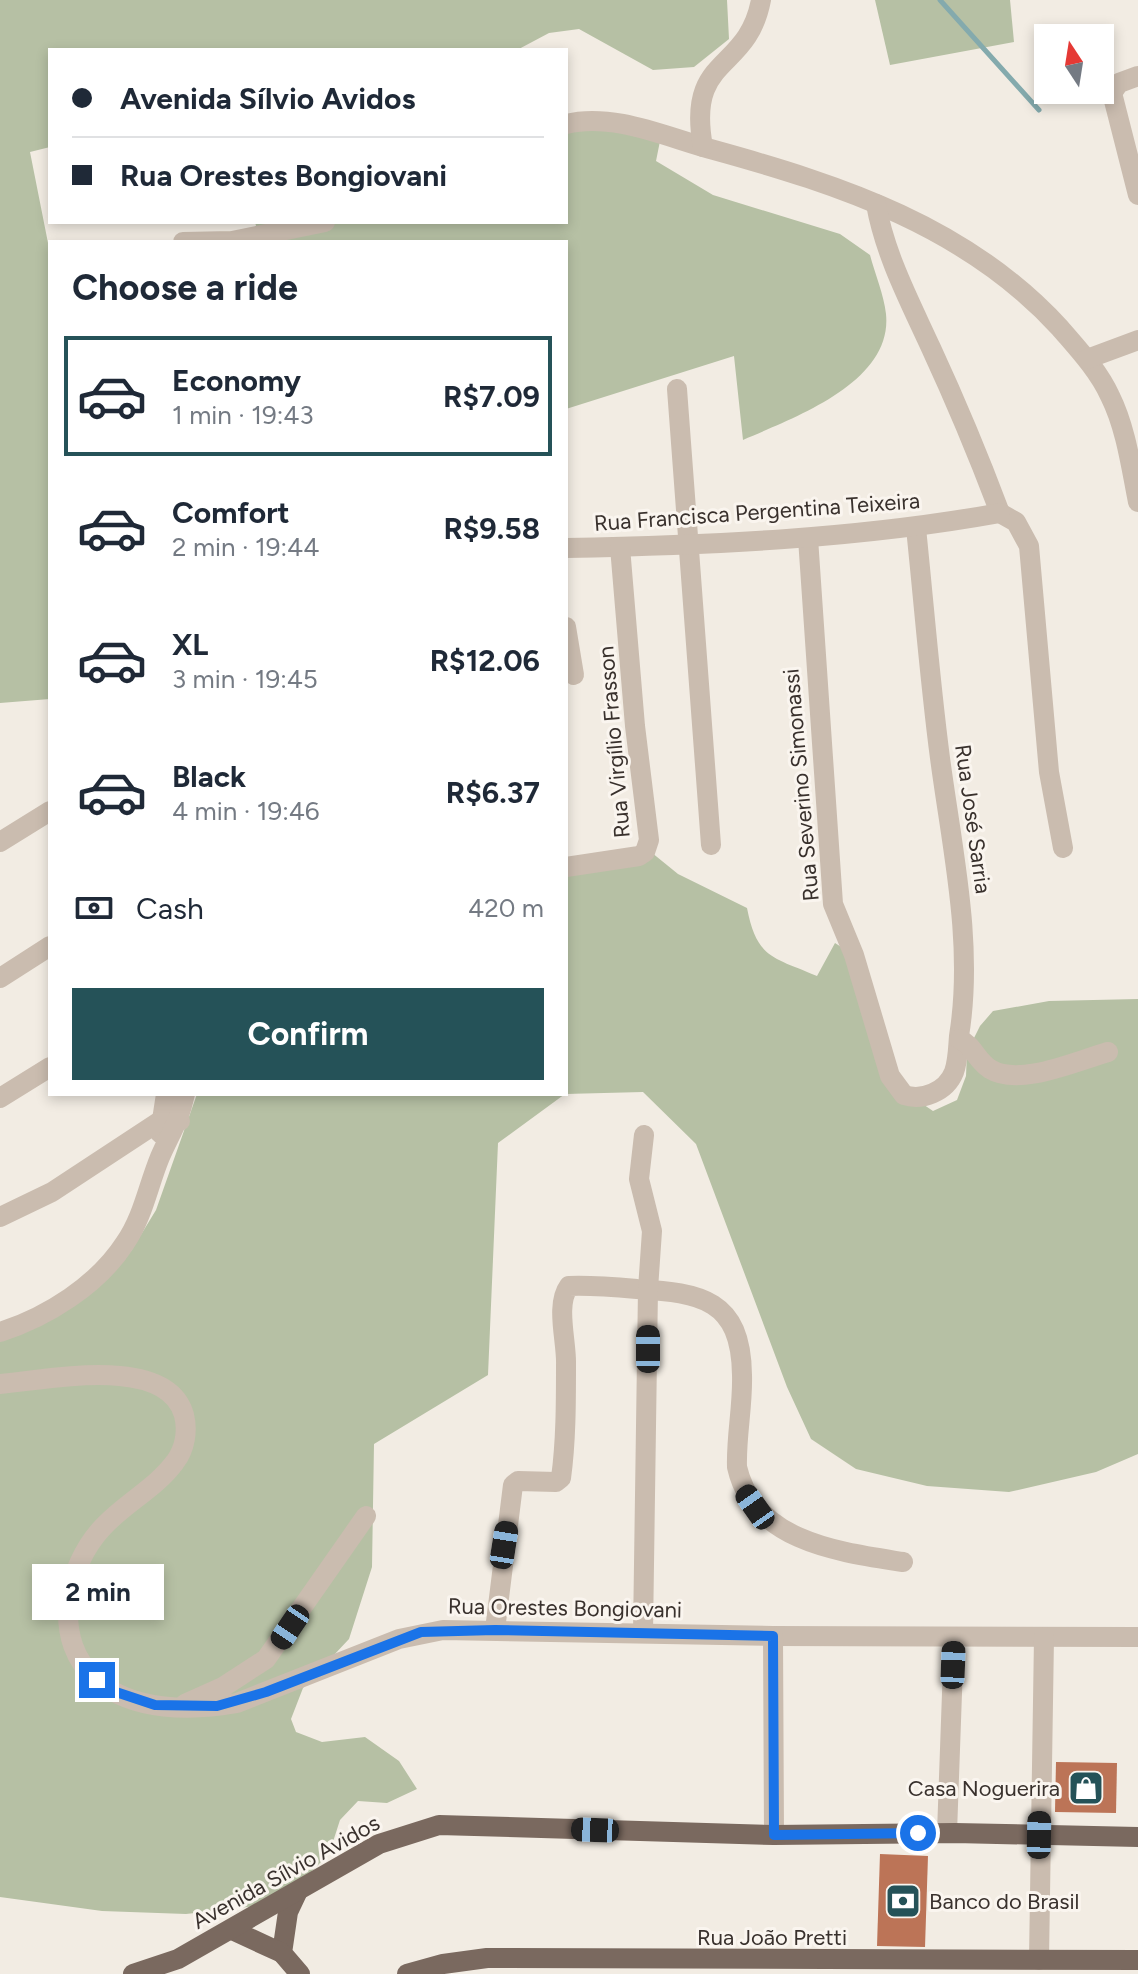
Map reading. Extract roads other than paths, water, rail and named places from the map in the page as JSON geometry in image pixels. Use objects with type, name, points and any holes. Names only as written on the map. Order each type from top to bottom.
[{"type":"main road","name":"Avenida Sílvio Avidos","points":[[133,1974],[178,1959],[379,1844],[439,1825],[774,1835],[947,1833],[1138,1837]]},
{"type":"main road","points":[[282,1953],[288,1912],[297,1893]]},
{"type":"main road","points":[[232,1930],[282,1953],[300,1974]]},
{"type":"main road","name":"Rua João Pretti","points":[[407,1974],[453,1962],[487,1958],[687,1967],[891,1968],[1039,1960],[1138,1960]]},
{"type":"street","points":[[703,147],[698,110],[703,88],[709,77],[749,35],[761,0]]},
{"type":"street","points":[[1138,76],[1114,87],[1113,105],[1138,195]]},
{"type":"street","points":[[568,124],[591,120],[610,123],[799,173],[918,220],[973,252],[1021,290],[1087,359],[1116,409],[1138,502]]},
{"type":"street","points":[[876,204],[901,280],[959,409],[1000,513],[1016,522],[1029,546],[1049,772],[1063,848]]},
{"type":"street","points":[[237,240],[315,224]]},
{"type":"street","points":[[1087,359],[1138,340]]},
{"type":"street","points":[[677,389],[711,845]]},
{"type":"street","name":"Rua Francisca Pergentina Teixeira","points":[[568,548],[808,538],[916,528],[1000,513]]},
{"type":"street","name":"Rua José Sarria","points":[[916,528],[941,766],[961,899],[963,1006],[954,1071],[941,1089],[920,1098]]},
{"type":"street","name":"Rua Severino Simonassi","points":[[808,538],[833,904],[854,955],[890,1076],[904,1095],[920,1098]]},
{"type":"street","name":"Rua Virgílio Frasson","points":[[568,867],[639,856],[645,852],[649,840],[635,726],[620,547]]},
{"type":"street","points":[[568,639],[574,675]]},
{"type":"street","points":[[0,842],[48,812]]},
{"type":"street","points":[[0,978],[48,947]]},
{"type":"street","points":[[959,1039],[970,1044],[978,1060],[994,1071],[1019,1078],[1108,1052]]},
{"type":"street","points":[[0,1098],[48,1068]]},
{"type":"street","points":[[166,1096],[170,1121]]},
{"type":"street","points":[[0,1332],[30,1320],[67,1299],[100,1274],[126,1243],[148,1196],[170,1121],[184,1096]]},
{"type":"street","points":[[0,1217],[52,1192],[170,1121]]},
{"type":"street","points":[[643,1633],[648,1289],[652,1231],[639,1179],[644,1135]]},
{"type":"street","points":[[495,1630],[513,1485],[518,1481],[556,1482],[561,1478],[567,1349],[563,1313],[566,1289],[576,1285],[697,1295],[728,1318],[735,1330],[743,1379],[737,1467],[740,1482],[755,1507],[793,1535],[820,1548],[903,1562]]},
{"type":"street","name":"Rua Orestes Bongiovani","points":[[0,1384],[117,1375],[163,1386],[182,1409],[186,1434],[180,1455],[160,1478],[104,1525],[93,1539],[72,1584],[68,1621],[76,1654],[85,1670],[107,1689],[155,1705],[178,1707],[237,1703],[421,1632],[495,1630],[773,1636],[1138,1637]]},
{"type":"street","points":[[178,1707],[223,1687],[266,1659],[366,1516]]},
{"type":"street","points":[[773,1636],[774,1835]]},
{"type":"street","points":[[947,1833],[954,1637]]},
{"type":"street","points":[[1039,1960],[1044,1637]]},
{"type":"waterway","points":[[940,0],[1039,110]]},
{"type":"place","name":"Casa Noguerira","points":[[1086,1788]]},
{"type":"place","name":"Banco do Brasil","points":[[903,1901]]}]
